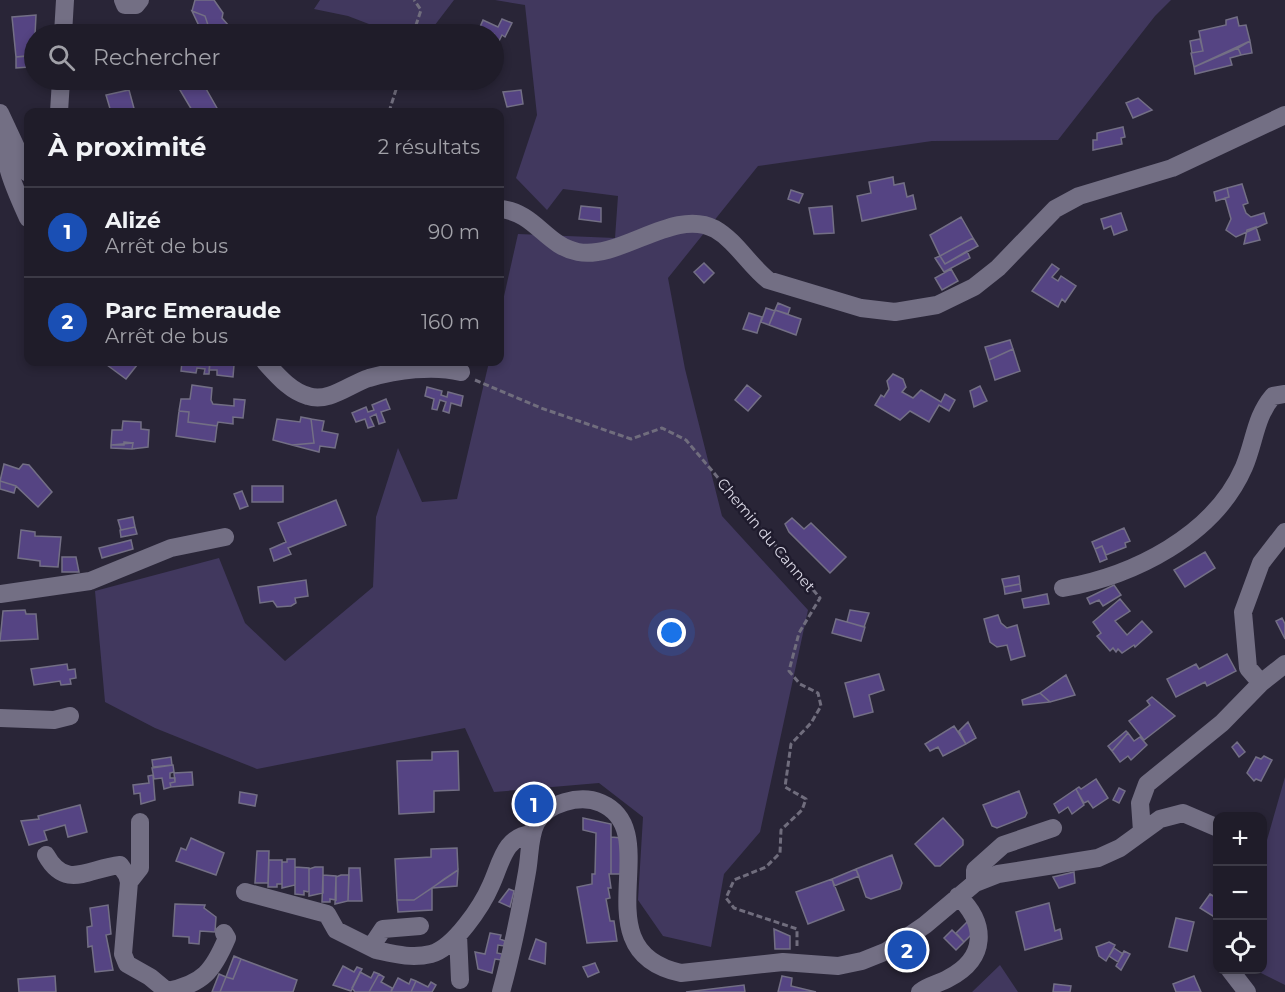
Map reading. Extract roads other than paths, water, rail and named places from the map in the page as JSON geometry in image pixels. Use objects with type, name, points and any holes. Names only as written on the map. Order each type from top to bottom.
[{"type":"street","points":[[64,24],[65,0]]},
{"type":"street","points":[[123,0],[125,5],[136,5],[140,0]]},
{"type":"street","points":[[59,108],[60,90]]},
{"type":"street","points":[[504,209],[531,220],[562,247],[580,253],[603,252],[673,227],[692,225],[713,228],[727,237],[756,270],[768,279],[861,308],[895,312],[937,304],[974,287],[998,268],[1055,209],[1079,196],[1172,168],[1285,115]]},
{"type":"street","points":[[3,121],[24,165]]},
{"type":"street","points":[[3,121],[3,141],[12,182],[24,209]]},
{"type":"street","points":[[269,366],[295,391],[310,397],[325,397],[368,378],[385,375],[442,368],[461,372]]},
{"type":"street","points":[[1063,588],[1113,577],[1141,563],[1172,547],[1212,513],[1233,488],[1244,467],[1256,433],[1260,411],[1273,396],[1285,394]]},
{"type":"street","points":[[1261,683],[1248,668],[1243,612],[1261,563],[1285,532]]},
{"type":"street","points":[[0,594],[90,581],[171,548],[225,537]]},
{"type":"street","points":[[1142,831],[1140,803],[1147,784],[1222,723],[1261,683],[1285,664]]},
{"type":"street","points":[[0,718],[54,720],[70,716]]},
{"type":"street","points":[[501,992],[520,909],[532,834],[543,813],[560,804],[579,799],[601,803],[619,817],[628,838],[627,906],[630,929],[637,948],[647,960],[666,970],[681,973],[797,963],[838,966],[862,961],[887,951],[925,925],[975,883],[998,873],[1098,858],[1120,848],[1160,819],[1183,813],[1213,826]]},
{"type":"street","points":[[129,882],[140,868],[140,822]]},
{"type":"street","points":[[975,883],[975,870],[1003,845],[1053,828]]},
{"type":"street","points":[[245,892],[327,914],[336,930],[376,950],[406,957],[432,954],[450,945],[458,935],[491,887],[504,854],[512,842],[522,835],[532,834]]},
{"type":"street","points":[[46,855],[53,867],[73,876],[120,865],[128,874],[129,882],[123,954],[127,964],[168,991],[198,982],[208,972],[227,938],[224,933]]},
{"type":"street","points":[[920,992],[964,968],[977,949],[981,929],[973,910],[958,896]]},
{"type":"street","points":[[376,950],[375,941],[383,929],[420,926]]},
{"type":"street","points":[[458,935],[460,980]]},
{"type":"street","points":[[1234,974],[1247,992]]},
{"type":"place","name":"Alizé","points":[[534,804]]},
{"type":"place","name":"Parc Emeraude","points":[[907,950]]}]
